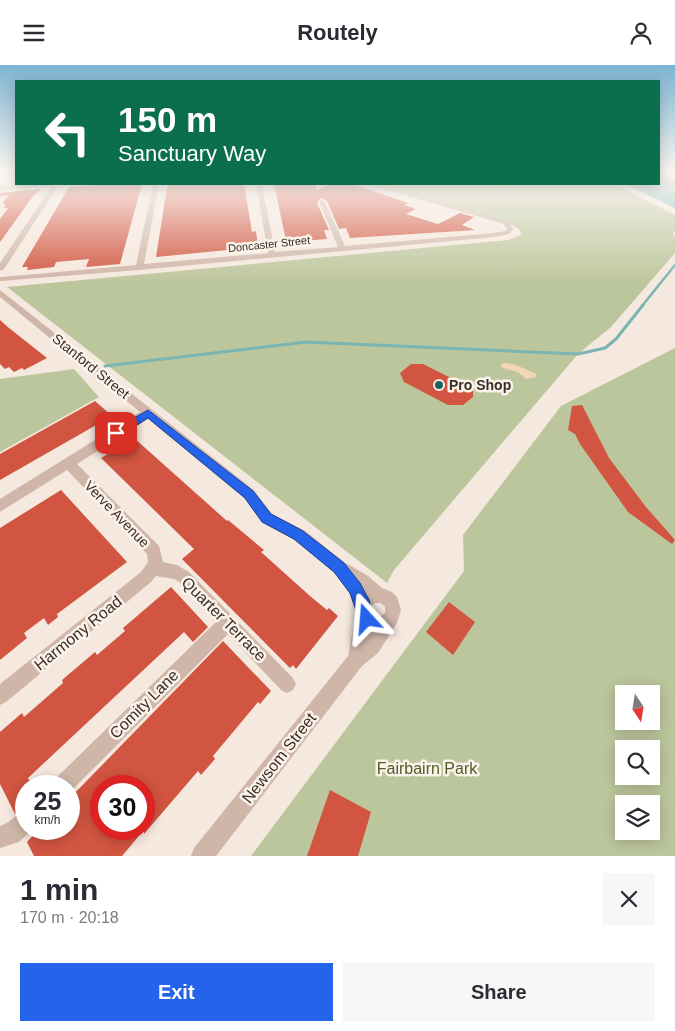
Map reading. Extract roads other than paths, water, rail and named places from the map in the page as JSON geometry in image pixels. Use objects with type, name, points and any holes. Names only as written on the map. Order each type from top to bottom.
[{"type":"street","points":[[0,280],[1,267],[39,210]]},
{"type":"street","points":[[139,268],[151,210]]},
{"type":"street","points":[[264,210],[272,255]]},
{"type":"street","points":[[325,210],[342,248]]},
{"type":"street","name":"Doncaster Street","points":[[0,280],[494,235],[507,233],[510,229],[507,223],[461,210]]},
{"type":"street","name":"Stanford Street","points":[[0,280],[2,295],[249,494],[267,518],[299,535],[339,567],[363,581],[378,595]]},
{"type":"street","points":[[0,506],[148,413]]},
{"type":"street","name":"Verve Avenue","points":[[68,463],[154,551],[157,561],[154,568]]},
{"type":"street","name":"Stanford Street","points":[[339,567],[355,588],[364,610]]},
{"type":"street","name":"Quarter Terrace","points":[[154,568],[177,572],[184,577],[287,683]]},
{"type":"street","name":"Harmony Road","points":[[0,696],[146,577],[154,568]]},
{"type":"street","points":[[378,595],[387,598],[393,607],[392,617],[385,624],[375,625],[367,619],[364,610],[368,597],[378,595]]},
{"type":"street","name":"Newsom Street","points":[[356,660],[364,610]]},
{"type":"street","name":"Newsom Street","points":[[202,856],[356,660],[372,647],[389,621]]},
{"type":"street","name":"Comity Lane","points":[[73,775],[227,623]]},
{"type":"street","points":[[0,837],[12,834],[15,831]]},
{"type":"waterway","points":[[642,306],[675,265]]},
{"type":"waterway","points":[[105,366],[306,342],[578,354],[605,348],[616,339],[643,305]]},
{"type":"place","name":"Pro Shop","points":[[439,385]]},
{"type":"park label","name":"Fairbairn Park","points":[[427,768]]}]
